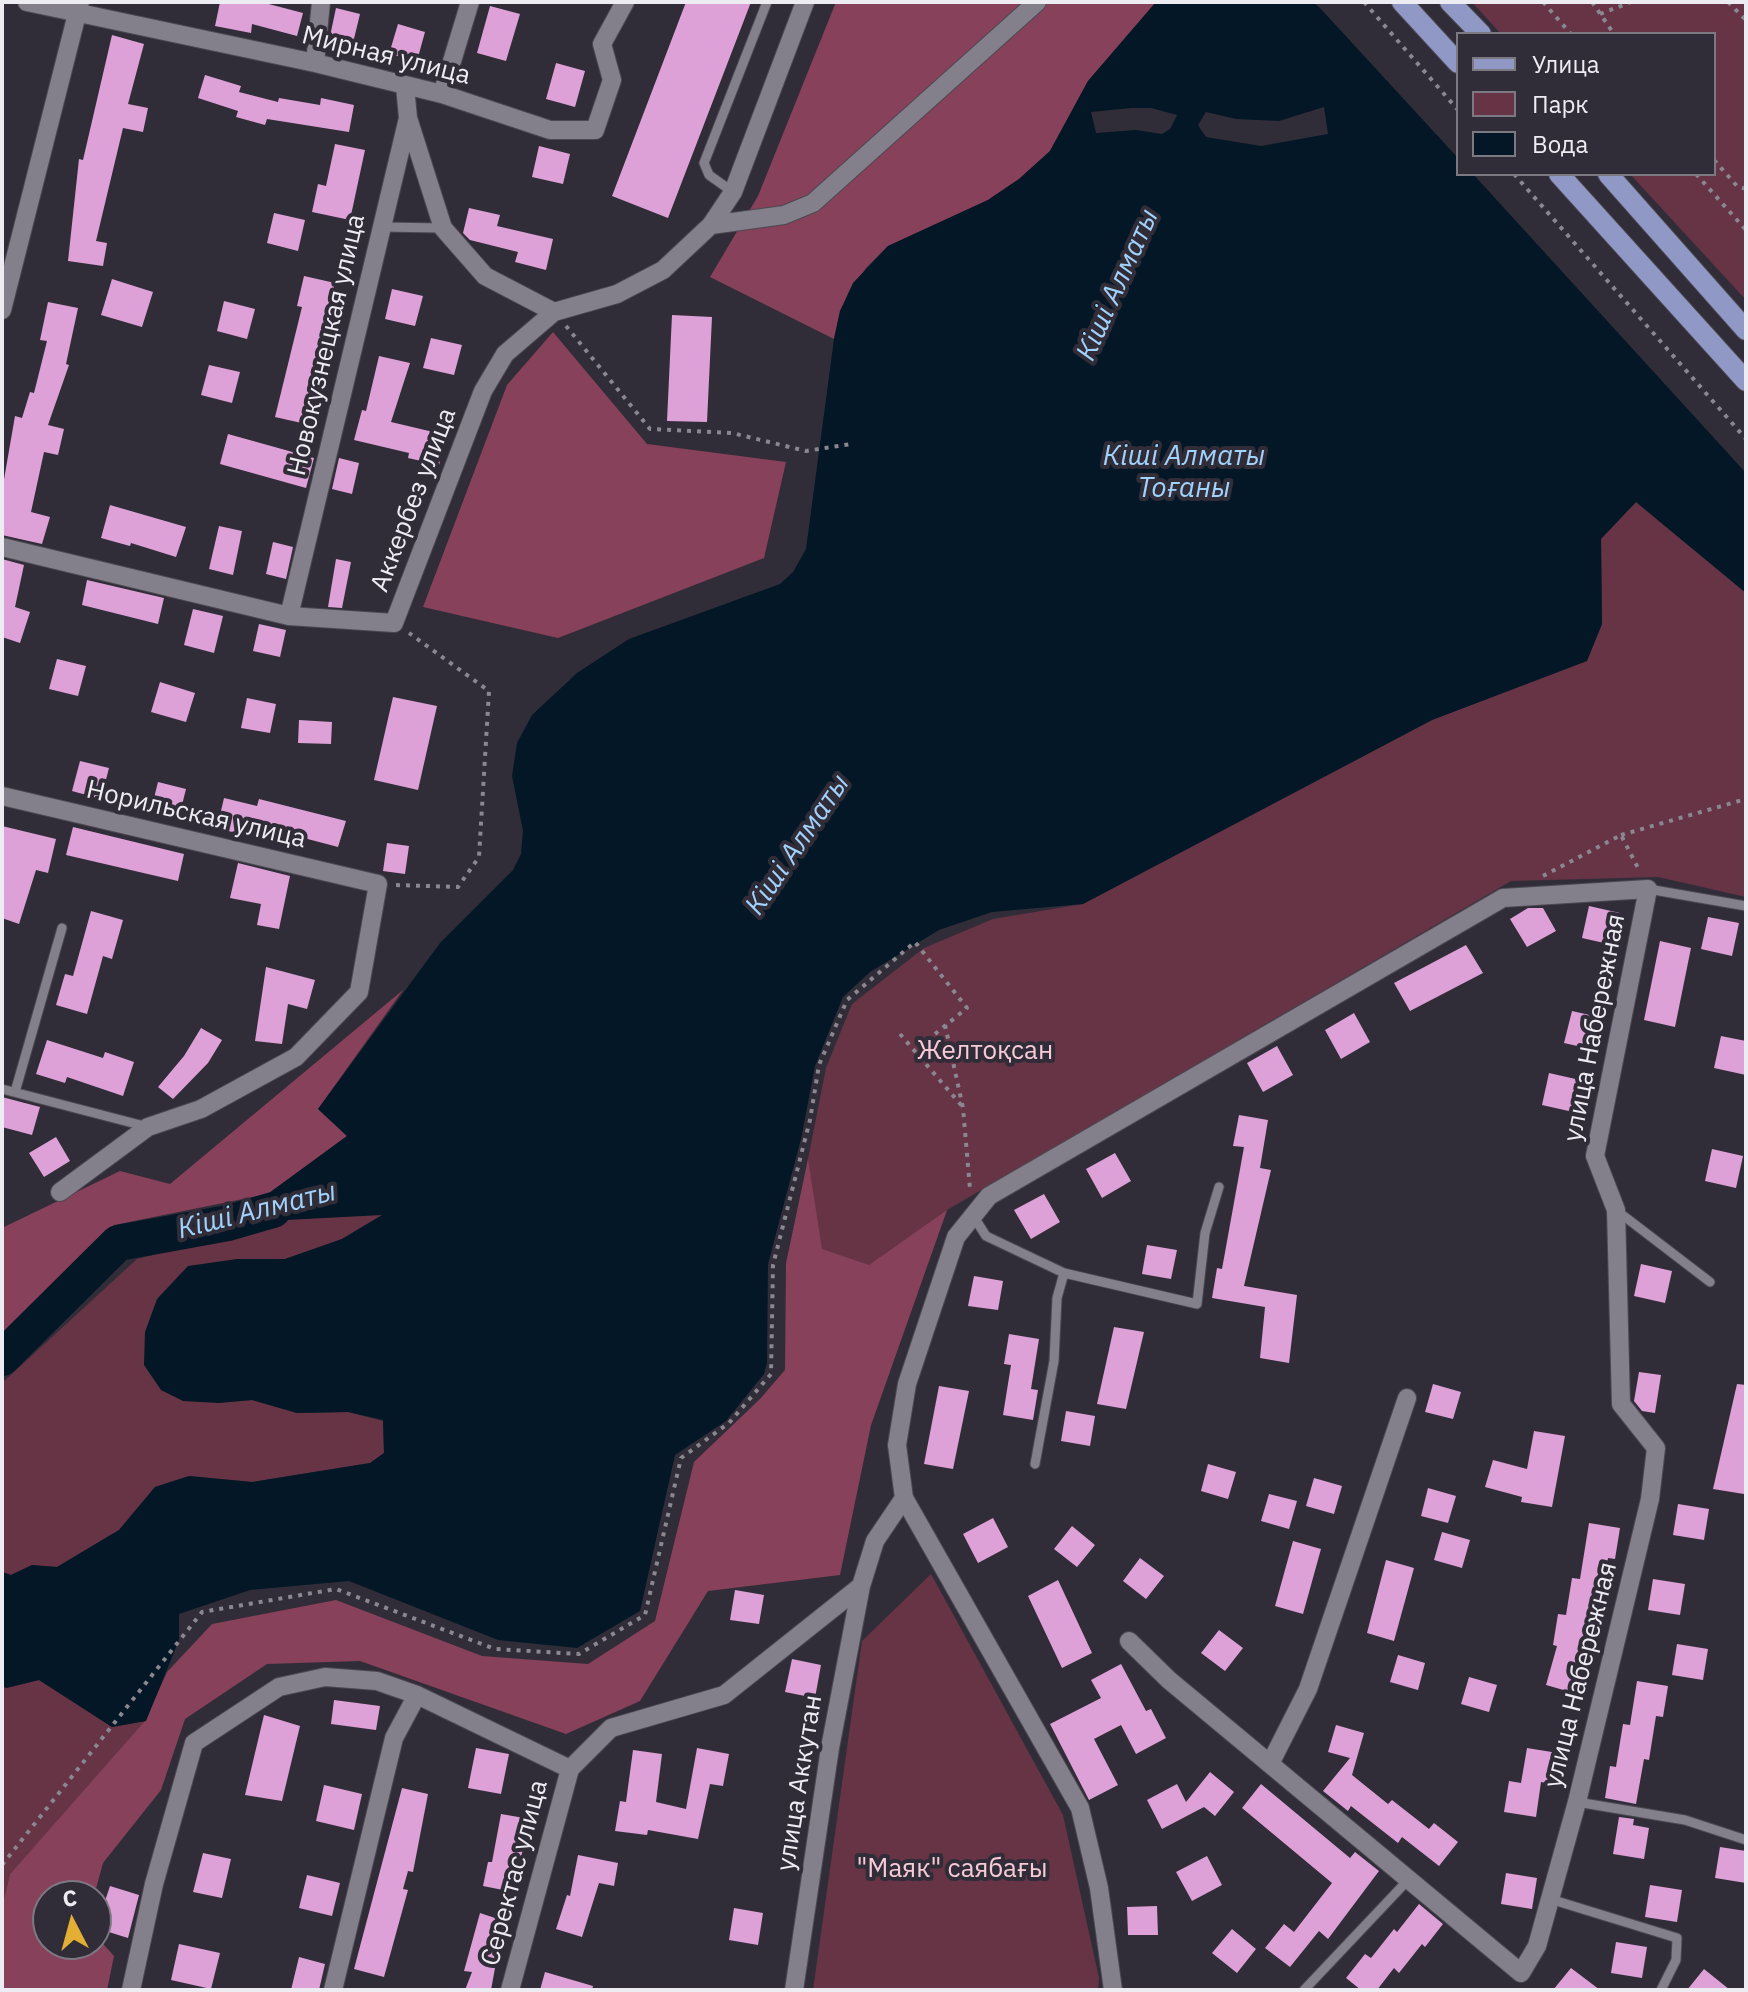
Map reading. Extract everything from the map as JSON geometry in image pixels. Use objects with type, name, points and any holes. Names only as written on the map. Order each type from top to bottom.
[{"type":"main road","points":[[1402,2],[1456,61]]},
{"type":"main road","points":[[1450,2],[1479,32]]},
{"type":"main road","points":[[1561,176],[1746,381]]},
{"type":"main road","points":[[1610,176],[1746,330]]},
{"type":"street","name":"Мирная улица","points":[[27,2],[79,9],[442,94],[550,130],[595,130],[612,80],[602,44],[625,2]]},
{"type":"street","points":[[315,63],[321,2]]},
{"type":"street","points":[[442,94],[470,2]]},
{"type":"street","name":"Аккербез улица","points":[[2,547],[289,616],[394,623],[483,391],[505,354],[554,312],[617,294],[663,270],[711,225],[733,192],[805,2]]},
{"type":"street","points":[[711,225],[784,215],[813,203],[1037,2]]},
{"type":"street","points":[[2,310],[79,9]]},
{"type":"street","name":"Новокузнецкая улица","points":[[289,616],[408,118],[405,86]]},
{"type":"street","points":[[408,118],[443,228],[485,276],[554,312]]},
{"type":"street","name":"Норильская улица","points":[[2,796],[378,884]]},
{"type":"street","points":[[60,1192],[148,1127],[201,1109],[296,1057],[359,992],[378,884]]},
{"type":"street","name":"улица Набережная","points":[[904,1498],[897,1445],[907,1384],[956,1237],[989,1196],[1503,898],[1648,889],[1595,1156],[1616,1210],[1621,1404],[1656,1448],[1650,1499],[1577,1802],[1537,1946],[1521,1973],[1169,1680],[1129,1641]]},
{"type":"street","points":[[1271,1762],[1308,1689],[1407,1398]]},
{"type":"street","points":[[904,1498],[1080,1808],[1099,1888],[1113,1990]]},
{"type":"street","name":"улица Аккутан","points":[[794,1990],[830,1748],[861,1586],[875,1541],[904,1498]]},
{"type":"street","points":[[131,1990],[154,1884],[194,1743],[279,1687],[325,1677],[377,1681],[417,1695],[570,1769],[611,1728],[724,1695],[861,1586]]},
{"type":"street","points":[[333,1990],[394,1738],[417,1695]]},
{"type":"street","name":"Серектас улица","points":[[510,1990],[570,1769]]},
{"type":"lane","points":[[733,192],[709,175],[704,163],[767,2]]},
{"type":"lane","points":[[382,227],[443,228]]},
{"type":"lane","points":[[1648,889],[1746,906]]},
{"type":"lane","points":[[15,1092],[62,928]]},
{"type":"lane","points":[[2,1089],[148,1127]]},
{"type":"lane","points":[[972,1214],[986,1236],[1064,1273],[1197,1304],[1205,1233],[1219,1187]]},
{"type":"lane","points":[[1616,1210],[1637,1223],[1710,1282]]},
{"type":"lane","points":[[1035,1464],[1054,1361],[1057,1298],[1064,1273]]},
{"type":"lane","points":[[1577,1802],[1685,1820],[1746,1840]]},
{"type":"lane","points":[[1304,1990],[1410,1878]]},
{"type":"lane","points":[[1550,1899],[1677,1938],[1676,1960],[1661,1990]]},
{"type":"path","points":[[1364,2],[1456,108]]},
{"type":"path","points":[[1543,2],[1569,32]]},
{"type":"path","points":[[1592,2],[1613,32]]},
{"type":"path","points":[[1600,14],[1631,2]]},
{"type":"path","points":[[1728,2],[1746,20]]},
{"type":"path","points":[[1716,162],[1737,186],[1746,189]]},
{"type":"path","points":[[1516,176],[1746,439]]},
{"type":"path","points":[[1698,176],[1746,230]]},
{"type":"path","points":[[554,312],[650,429],[732,433],[806,451],[851,444]]},
{"type":"path","points":[[378,884],[458,887],[479,857],[489,691],[394,623]]},
{"type":"path","points":[[1532,882],[1621,835],[1746,799]]},
{"type":"path","points":[[1621,835],[1648,889]]},
{"type":"path","points":[[2,1865],[202,1612],[336,1589],[495,1649],[579,1654],[645,1615],[681,1458],[729,1423],[771,1374],[773,1265],[810,1120],[819,1065],[847,1000],[915,942],[967,1008],[914,1051]]},
{"type":"path","points":[[945,1025],[963,1108],[972,1214]]},
{"type":"path","points":[[900,1034],[963,1108]]},
{"type":"green space","points":[[1472,2],[1746,2],[1746,300],[1632,176],[1716,176],[1716,32],[1499,32]]},
{"type":"green space","name":"Желтоқсан","points":[[1636,502],[1746,593],[1746,897],[1658,877],[1511,881],[947,1210],[871,1425],[761,1398],[785,1370],[808,1159],[826,1068],[852,1004],[924,948],[993,919],[1083,904],[1432,720],[1586,661],[1602,624],[1601,538]]},
{"type":"green space","points":[[384,1214],[342,1239],[285,1259],[237,1259],[218,1403],[252,1400],[297,1413],[348,1412],[383,1421],[384,1453],[370,1463],[252,1482],[189,1476],[155,1487],[119,1530],[57,1567],[32,1565],[11,1575],[2,1572],[2,1383],[137,1259],[291,1219]]},
{"type":"green space","name":"\"Маяк\" саябағы","points":[[931,1574],[1063,1815],[1099,1978],[1098,1990],[813,1990],[862,1641]]},
{"type":"green space","points":[[39,1680],[112,1727],[146,1721],[10,1874],[2,1907],[2,1686],[7,1688]]},
{"type":"shaded area","points":[[836,2],[1156,2],[1088,81],[1050,151],[1019,179],[988,200],[888,246],[866,268],[840,311],[834,339],[710,277],[758,196]]},
{"type":"shaded area","points":[[553,332],[647,444],[786,462],[764,558],[558,638],[423,607],[507,385]]},
{"type":"shaded area","points":[[403,990],[318,1109],[347,1136],[268,1194],[114,1225],[2,1335],[2,1228],[120,1171],[170,1184]]},
{"type":"shaded area","points":[[808,1159],[822,1249],[869,1265],[947,1210],[871,1425],[840,1575],[708,1591],[640,1701],[566,1734],[360,1661],[267,1664],[185,1719],[161,1790],[103,1863],[98,1880],[32,1880],[32,1960],[112,1960],[112,1954],[114,1956],[107,1990],[2,1990],[2,1907],[10,1874],[145,1721],[167,1672],[212,1624],[336,1600],[482,1656],[588,1664],[655,1621],[694,1462],[761,1398],[785,1370],[786,1263]]},
{"type":"water","name":"Кіші Алматы Тоғаны","points":[[1156,2],[1313,2],[1456,156],[1456,176],[1475,176],[1746,473],[1746,593],[1636,502],[1601,539],[1602,624],[1587,661],[1432,720],[1083,904],[992,912],[939,930],[870,972],[843,997],[815,1066],[801,1139],[768,1264],[767,1363],[764,1374],[726,1421],[675,1455],[640,1611],[577,1648],[498,1640],[349,1581],[250,1590],[179,1614],[179,1640],[146,1721],[112,1727],[39,1680],[6,1688],[2,1686],[2,1572],[11,1575],[32,1565],[57,1567],[119,1530],[155,1487],[189,1476],[252,1482],[370,1463],[384,1453],[383,1420],[348,1412],[297,1413],[252,1400],[218,1403],[183,1401],[161,1390],[144,1365],[145,1332],[157,1299],[188,1266],[237,1259],[285,1259],[342,1239],[382,1215],[228,1223],[347,1136],[318,1109],[440,943],[513,870],[521,854],[523,831],[512,776],[517,743],[532,715],[577,673],[629,639],[780,584],[793,572],[806,549],[834,339],[840,311],[853,283],[888,246],[988,200],[1019,179],[1050,151],[1088,81]],"holes":[[[1324,107],[1328,134],[1261,146],[1206,137],[1198,125],[1206,112],[1236,119],[1279,121]],[[1151,108],[1177,115],[1170,129],[1162,134],[1136,130],[1096,133],[1091,112]]]},
{"type":"building","points":[[220,2],[261,2],[303,13],[297,36],[252,24],[251,33],[215,26]]},
{"type":"building","points":[[686,2],[751,2],[668,218],[612,196]]},
{"type":"building","points":[[490,6],[520,14],[506,61],[477,53]]},
{"type":"building","points":[[336,8],[360,14],[352,47],[329,41]]},
{"type":"building","points":[[398,24],[425,32],[417,61],[389,54]]},
{"type":"building","points":[[112,35],[144,44],[128,104],[148,108],[143,132],[123,128],[96,241],[107,243],[103,266],[68,261],[79,159],[83,160]]},
{"type":"building","points":[[556,63],[585,71],[575,107],[546,99]]},
{"type":"building","points":[[205,75],[241,86],[239,92],[278,102],[279,98],[320,105],[321,98],[354,105],[349,132],[267,119],[265,125],[236,117],[238,111],[198,98]]},
{"type":"building","points":[[335,144],[365,150],[350,220],[312,212],[318,184],[326,186]]},
{"type":"building","points":[[539,146],[570,154],[563,184],[532,177]]},
{"type":"building","points":[[469,208],[500,215],[497,226],[553,239],[546,270],[515,262],[518,252],[470,240],[463,233]]},
{"type":"building","points":[[274,213],[305,220],[298,251],[267,243]]},
{"type":"building","points":[[304,276],[335,283],[321,341],[326,342],[306,424],[275,417],[302,307],[297,306]]},
{"type":"building","points":[[112,279],[153,292],[142,327],[101,315]]},
{"type":"building","points":[[392,289],[423,296],[415,326],[385,319]]},
{"type":"building","points":[[224,301],[255,309],[247,339],[217,331]]},
{"type":"building","points":[[48,302],[78,308],[66,364],[69,365],[48,425],[64,429],[58,455],[44,452],[31,512],[50,517],[42,544],[2,535],[2,491],[15,416],[22,418],[30,392],[34,393],[47,341],[40,340]]},
{"type":"building","points":[[672,315],[712,317],[707,422],[667,421]]},
{"type":"building","points":[[431,338],[462,345],[454,375],[423,368]]},
{"type":"building","points":[[379,356],[410,363],[391,422],[446,435],[439,465],[408,458],[409,453],[354,440],[362,410],[366,411]]},
{"type":"building","points":[[209,365],[240,372],[232,403],[201,395]]},
{"type":"building","points":[[228,434],[314,458],[306,488],[220,464]]},
{"type":"building","points":[[339,458],[359,463],[352,494],[332,489]]},
{"type":"building","points":[[110,505],[186,527],[176,557],[131,543],[130,546],[101,538]]},
{"type":"building","points":[[219,526],[242,531],[233,575],[209,569]]},
{"type":"building","points":[[273,542],[293,547],[286,579],[266,574]]},
{"type":"building","points":[[2,559],[24,565],[15,607],[30,612],[20,643],[2,637]]},
{"type":"building","points":[[336,559],[351,562],[342,608],[328,607]]},
{"type":"building","points":[[87,580],[164,598],[158,624],[82,605]]},
{"type":"building","points":[[193,609],[223,616],[214,653],[184,645]]},
{"type":"building","points":[[259,624],[286,630],[280,657],[253,651]]},
{"type":"building","points":[[57,659],[86,666],[78,696],[49,689]]},
{"type":"building","points":[[160,682],[195,693],[186,722],[151,712]]},
{"type":"building","points":[[393,697],[437,706],[418,790],[374,780]]},
{"type":"building","points":[[247,698],[276,704],[270,733],[241,728]]},
{"type":"building","points":[[299,720],[332,722],[331,744],[298,743]]},
{"type":"building","points":[[80,761],[109,768],[101,799],[72,791]]},
{"type":"building","points":[[158,782],[186,789],[179,817],[151,810]]},
{"type":"building","points":[[224,798],[257,806],[259,799],[346,821],[338,847],[243,822],[240,834],[217,828]]},
{"type":"building","points":[[2,826],[56,839],[48,873],[36,870],[19,924],[2,918]]},
{"type":"building","points":[[73,827],[184,854],[178,881],[66,855]]},
{"type":"building","points":[[387,843],[409,846],[405,874],[383,871]]},
{"type":"building","points":[[238,863],[290,876],[279,929],[257,925],[261,904],[230,898]]},
{"type":"building","points":[[1589,906],[1620,913],[1613,945],[1582,938]]},
{"type":"building","points":[[1528,908],[1543,908],[1556,931],[1527,947],[1510,919]]},
{"type":"building","points":[[91,911],[123,920],[112,959],[103,956],[87,1014],[56,1005],[65,974],[73,976]]},
{"type":"building","points":[[1708,917],[1739,923],[1732,956],[1701,949]]},
{"type":"building","points":[[1660,941],[1691,948],[1675,1027],[1644,1020]]},
{"type":"building","points":[[1466,945],[1483,973],[1410,1011],[1394,983]]},
{"type":"building","points":[[266,967],[315,980],[307,1009],[288,1004],[282,1044],[255,1041]]},
{"type":"building","points":[[1572,1011],[1603,1018],[1595,1050],[1564,1043]]},
{"type":"building","points":[[1354,1013],[1370,1042],[1341,1059],[1325,1030]]},
{"type":"building","points":[[201,1028],[222,1040],[208,1063],[173,1099],[158,1087],[184,1056]]},
{"type":"building","points":[[1721,1036],[1746,1041],[1746,1075],[1714,1068]]},
{"type":"building","points":[[47,1040],[103,1058],[105,1052],[134,1062],[123,1096],[67,1077],[65,1083],[36,1074]]},
{"type":"building","points":[[1277,1046],[1293,1075],[1263,1092],[1247,1063]]},
{"type":"building","points":[[1549,1073],[1580,1080],[1573,1112],[1542,1105]]},
{"type":"building","points":[[2,1097],[40,1107],[32,1135],[2,1127]]},
{"type":"building","points":[[1239,1115],[1268,1120],[1260,1168],[1271,1170],[1244,1286],[1297,1295],[1289,1363],[1260,1358],[1265,1307],[1212,1298],[1217,1268],[1222,1269],[1244,1147],[1233,1146]]},
{"type":"building","points":[[56,1137],[70,1161],[44,1177],[29,1153]]},
{"type":"building","points":[[1712,1149],[1743,1156],[1736,1188],[1705,1181]]},
{"type":"building","points":[[1115,1153],[1131,1181],[1102,1198],[1086,1169]]},
{"type":"building","points":[[1044,1194],[1060,1222],[1031,1239],[1014,1210]]},
{"type":"building","points":[[1147,1245],[1177,1250],[1171,1279],[1142,1274]]},
{"type":"building","points":[[1641,1264],[1672,1271],[1665,1303],[1634,1296]]},
{"type":"building","points":[[974,1276],[1003,1281],[998,1310],[968,1306]]},
{"type":"building","points":[[1114,1327],[1144,1332],[1126,1409],[1097,1404]]},
{"type":"building","points":[[1009,1334],[1039,1339],[1031,1389],[1038,1390],[1033,1420],[1003,1415],[1011,1365],[1004,1364]]},
{"type":"building","points":[[1639,1372],[1661,1375],[1655,1413],[1642,1411],[1634,1401]]},
{"type":"building","points":[[1433,1384],[1461,1392],[1453,1419],[1425,1412]]},
{"type":"building","points":[[1737,1384],[1746,1385],[1744,1494],[1713,1489]]},
{"type":"building","points":[[939,1386],[969,1391],[953,1469],[924,1464]]},
{"type":"building","points":[[1066,1411],[1095,1416],[1090,1446],[1061,1441]]},
{"type":"building","points":[[1534,1431],[1565,1436],[1552,1507],[1521,1502],[1522,1497],[1485,1487],[1493,1460],[1527,1469]]},
{"type":"building","points":[[1208,1464],[1236,1472],[1228,1499],[1201,1491]]},
{"type":"building","points":[[1314,1478],[1342,1486],[1334,1514],[1306,1506]]},
{"type":"building","points":[[1428,1488],[1456,1496],[1448,1523],[1421,1516]]},
{"type":"building","points":[[1269,1494],[1297,1501],[1289,1529],[1261,1521]]},
{"type":"building","points":[[1678,1504],[1709,1509],[1704,1540],[1673,1535]]},
{"type":"building","points":[[993,1518],[1008,1547],[978,1563],[963,1534]]},
{"type":"building","points":[[1589,1523],[1620,1528],[1615,1559],[1608,1558],[1599,1614],[1591,1612],[1574,1693],[1546,1685],[1557,1646],[1553,1645],[1558,1614],[1566,1615],[1572,1578],[1580,1579]]},
{"type":"building","points":[[1072,1526],[1095,1545],[1077,1567],[1054,1549]]},
{"type":"building","points":[[1442,1532],[1470,1540],[1462,1568],[1434,1560]]},
{"type":"building","points":[[1293,1541],[1321,1549],[1303,1614],[1275,1606]]},
{"type":"building","points":[[1140,1558],[1164,1576],[1146,1599],[1123,1581]]},
{"type":"building","points":[[1386,1560],[1414,1568],[1394,1641],[1367,1633]]},
{"type":"building","points":[[1653,1579],[1685,1584],[1680,1615],[1648,1610]]},
{"type":"building","points":[[1058,1580],[1092,1653],[1062,1668],[1028,1596]]},
{"type":"building","points":[[735,1590],[764,1595],[759,1624],[730,1620]]},
{"type":"building","points":[[1219,1630],[1243,1648],[1225,1671],[1201,1653]]},
{"type":"building","points":[[1677,1644],[1708,1649],[1703,1680],[1672,1675]]},
{"type":"building","points":[[1398,1655],[1425,1663],[1418,1690],[1390,1682]]},
{"type":"building","points":[[792,1659],[821,1665],[815,1698],[785,1692]]},
{"type":"building","points":[[1121,1664],[1146,1711],[1151,1709],[1166,1738],[1136,1754],[1121,1725],[1094,1739],[1118,1785],[1089,1800],[1050,1724],[1101,1698],[1091,1680]]},
{"type":"building","points":[[1469,1677],[1497,1685],[1489,1712],[1461,1704]]},
{"type":"building","points":[[1637,1681],[1668,1686],[1663,1717],[1656,1716],[1649,1760],[1644,1759],[1636,1804],[1605,1798],[1610,1766],[1616,1767],[1623,1724],[1630,1725]]},
{"type":"building","points":[[334,1700],[380,1706],[376,1730],[331,1724]]},
{"type":"building","points":[[264,1715],[300,1726],[282,1801],[245,1795]]},
{"type":"building","points":[[1336,1725],[1364,1733],[1352,1775],[1388,1804],[1392,1800],[1429,1829],[1434,1823],[1458,1842],[1439,1866],[1402,1837],[1398,1843],[1351,1806],[1348,1811],[1323,1791],[1350,1758],[1328,1752]]},
{"type":"building","points":[[476,1748],[509,1754],[501,1794],[468,1788]]},
{"type":"building","points":[[697,1748],[729,1754],[723,1786],[710,1784],[698,1839],[648,1830],[647,1835],[615,1831],[620,1801],[626,1802],[633,1750],[662,1754],[656,1802],[686,1809]]},
{"type":"building","points":[[1527,1748],[1558,1753],[1553,1784],[1541,1782],[1536,1817],[1504,1812],[1509,1781],[1521,1783]]},
{"type":"building","points":[[1210,1772],[1234,1792],[1215,1816],[1204,1807],[1162,1829],[1147,1800],[1177,1784],[1186,1802]]},
{"type":"building","points":[[1261,1784],[1350,1858],[1355,1852],[1379,1871],[1328,1939],[1319,1931],[1290,1967],[1265,1948],[1284,1924],[1294,1932],[1332,1883],[1242,1808]]},
{"type":"building","points":[[324,1785],[362,1794],[354,1830],[316,1821]]},
{"type":"building","points":[[402,1788],[428,1794],[413,1872],[408,1871],[403,1889],[408,1890],[384,1977],[354,1969]]},
{"type":"building","points":[[501,1814],[530,1819],[513,1892],[483,1886],[488,1862],[492,1862]]},
{"type":"building","points":[[1619,1817],[1634,1819],[1633,1825],[1649,1828],[1644,1859],[1613,1854]]},
{"type":"building","points":[[1720,1847],[1746,1851],[1746,1883],[1715,1878]]},
{"type":"building","points":[[203,1853],[231,1859],[222,1898],[193,1892]]},
{"type":"building","points":[[578,1855],[618,1863],[614,1886],[599,1883],[582,1937],[556,1929],[567,1895],[570,1896]]},
{"type":"building","points":[[1207,1856],[1222,1885],[1192,1901],[1176,1872]]},
{"type":"building","points":[[1506,1873],[1537,1878],[1532,1909],[1501,1904]]},
{"type":"building","points":[[307,1875],[340,1883],[332,1916],[299,1908]]},
{"type":"building","points":[[1650,1885],[1682,1890],[1677,1922],[1645,1917]]},
{"type":"building","points":[[112,1887],[139,1895],[128,1938],[112,1933]]},
{"type":"building","points":[[1419,1904],[1443,1924],[1425,1947],[1422,1944],[1399,1973],[1394,1968],[1377,1990],[1361,1990],[1346,1978],[1365,1954],[1371,1958],[1394,1929],[1397,1932]]},
{"type":"building","points":[[1157,1906],[1158,1935],[1128,1935],[1127,1907]]},
{"type":"building","points":[[734,1908],[763,1913],[758,1945],[729,1940]]},
{"type":"building","points":[[480,1913],[510,1923],[502,1947],[499,1946],[491,1990],[465,1990],[472,1972],[464,1971]]},
{"type":"building","points":[[1232,1929],[1256,1949],[1237,1973],[1212,1953]]},
{"type":"building","points":[[1616,1942],[1647,1947],[1642,1978],[1611,1973]]},
{"type":"building","points":[[179,1944],[220,1953],[211,1989],[171,1980]]},
{"type":"building","points":[[299,1957],[325,1964],[319,1990],[291,1990]]},
{"type":"building","points":[[1571,1968],[1600,1990],[1553,1990]]},
{"type":"building","points":[[1704,1969],[1730,1990],[1687,1990]]},
{"type":"building","points":[[545,1972],[593,1986],[592,1990],[540,1990]]},
{"type":"waterway","name":"Кіші Алматы","points":[[2,1358],[118,1243],[228,1223],[273,1210]]}]
